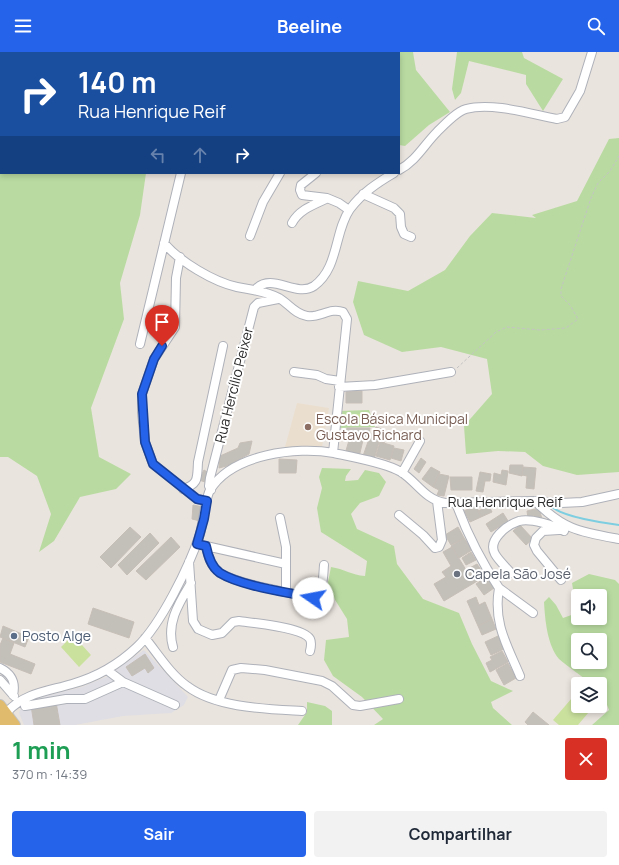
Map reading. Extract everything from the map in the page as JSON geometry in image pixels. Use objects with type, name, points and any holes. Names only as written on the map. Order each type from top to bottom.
[{"type":"main road","points":[[3,715],[15,725]]},
{"type":"street","points":[[400,169],[415,159],[436,133],[465,110],[478,107],[507,110],[557,119],[565,117],[580,91],[592,52]]},
{"type":"street","points":[[140,344],[181,174]]},
{"type":"street","points":[[250,236],[264,202],[279,174]]},
{"type":"street","points":[[315,174],[301,185],[300,190],[302,195],[308,197],[327,198],[339,203],[349,210]]},
{"type":"street","points":[[256,289],[260,284],[266,283],[301,288],[312,287],[328,270],[349,210],[363,194],[393,174]]},
{"type":"street","points":[[363,194],[388,206],[400,214],[401,227],[404,234],[411,237]]},
{"type":"street","points":[[292,223],[295,217],[307,208],[327,198]]},
{"type":"street","points":[[164,244],[205,276],[238,287],[256,289],[280,299],[290,308],[307,316],[318,316],[332,310],[343,312],[347,319],[339,384],[333,453]]},
{"type":"street","points":[[180,256],[176,278],[175,327],[154,359],[142,394],[145,442],[153,464],[197,499],[207,501]]},
{"type":"street","name":"Rua Hercílio Peixer","points":[[211,490],[209,486],[210,478],[254,307],[258,303],[280,299]]},
{"type":"street","points":[[183,489],[192,486],[196,480],[198,462],[223,346]]},
{"type":"street","points":[[294,372],[317,375],[339,384],[375,385],[451,372]]},
{"type":"street","points":[[402,473],[420,441]]},
{"type":"street","name":"Rua Henrique Reif","points":[[3,715],[15,698],[72,684],[107,670],[137,647],[145,638],[162,612],[189,561],[197,544],[211,490],[230,471],[260,456],[288,452],[333,453],[393,468],[402,473],[425,494],[436,501],[456,503],[535,501],[561,503],[582,502],[619,494]]},
{"type":"street","points":[[399,515],[423,535],[431,545],[435,548],[440,547],[442,540],[436,501]]},
{"type":"street","points":[[535,501],[550,516],[575,530],[588,534],[619,539]]},
{"type":"street","points":[[456,503],[465,530],[482,561],[500,588],[533,613]]},
{"type":"street","points":[[280,518],[286,547],[286,592]]},
{"type":"street","points":[[511,573],[495,554],[493,545],[497,536],[508,527],[520,521],[545,523],[564,531]]},
{"type":"street","points":[[560,580],[537,551],[534,545],[536,538],[543,531],[575,530]]},
{"type":"street","points":[[197,544],[286,564]]},
{"type":"street","points":[[206,546],[212,565],[219,572],[237,580],[313,598],[317,595],[322,584],[324,565]]},
{"type":"street","points":[[189,561],[193,620],[198,629],[204,633],[222,633],[233,622],[239,621],[273,626],[304,634],[309,638],[312,644],[310,651]]},
{"type":"street","points":[[173,647],[170,637],[170,626],[180,601],[191,583]]},
{"type":"street","points":[[500,588],[496,612],[500,628],[520,676]]},
{"type":"street","points":[[145,638],[169,669],[187,686],[219,700],[247,707],[302,712]]},
{"type":"street","points":[[0,668],[12,677],[14,681],[15,698]]},
{"type":"street","points":[[219,700],[232,670],[241,668],[265,670],[322,681],[332,686],[353,705],[360,706],[399,699]]},
{"type":"street","points":[[107,670],[124,682],[175,705]]},
{"type":"street","points":[[0,680],[15,698]]},
{"type":"street","points":[[25,706],[66,699],[85,699],[124,682]]},
{"type":"path","points":[[451,372],[468,359],[496,332],[507,327],[540,330],[566,328],[578,319],[570,305],[561,296],[561,289],[591,198],[598,183],[617,163],[619,156]]},
{"type":"shaded area","name":"Escola Básica Municipal Gustavo Richard","points":[[297,403],[329,408],[322,447],[317,449],[285,447]]},
{"type":"shaded area","points":[[144,650],[188,697],[184,705],[171,713],[123,716],[75,725],[24,725],[19,713],[23,702],[82,687],[106,677]]},
{"type":"green space","points":[[400,52],[413,52],[416,70],[450,112],[429,125],[405,146],[400,145]]},
{"type":"green space","points":[[457,52],[522,52],[524,58],[563,79],[543,111],[526,84],[526,75],[469,61],[461,93],[455,100],[452,89]]},
{"type":"green space","points":[[619,138],[619,472],[577,475],[543,466],[525,452],[498,451],[466,454],[464,426],[492,394],[487,359],[441,347],[402,352],[364,335],[353,302],[358,281],[408,291],[445,270],[470,236],[492,213],[536,218],[532,215],[577,201],[609,139]]},
{"type":"green space","points":[[0,174],[146,174],[140,215],[120,283],[124,319],[91,408],[99,457],[131,474],[116,489],[80,497],[54,541],[39,552],[51,514],[37,476],[8,457],[0,457]]},
{"type":"green space","points":[[369,410],[375,427],[337,428],[338,411]]},
{"type":"green space","points":[[344,414],[362,414],[361,424],[343,423]]},
{"type":"green space","points":[[322,468],[351,469],[346,476],[345,481],[358,480],[365,470],[379,473],[386,482],[379,496],[360,503],[351,514],[357,529],[394,546],[397,564],[423,599],[459,613],[472,644],[491,681],[513,691],[491,702],[493,708],[512,725],[374,725],[383,719],[362,697],[333,676],[324,660],[326,640],[349,637],[347,619],[327,587],[331,567],[365,576],[367,561],[321,532],[317,508],[322,488],[319,477]]},
{"type":"green space","points":[[589,574],[615,580],[619,584],[619,725],[592,725],[609,710],[607,705],[607,677],[582,677],[572,669],[607,669],[607,633],[571,633],[571,668],[559,659],[549,639],[544,602],[549,597],[556,605],[563,618],[571,615],[571,625],[607,625],[607,589],[573,589],[572,583]]},
{"type":"green space","points":[[73,635],[91,655],[79,667],[61,647]]},
{"type":"green space","points":[[571,699],[571,713],[588,713],[578,725],[559,725],[553,720]]},
{"type":"green space","points":[[307,702],[325,706],[332,711],[332,725],[298,725],[307,712]]},
{"type":"building","points":[[362,391],[362,403],[346,403],[346,392]]},
{"type":"building","points":[[376,427],[382,429],[380,435],[386,437],[384,443],[369,439],[370,433],[374,434]]},
{"type":"building","points":[[347,428],[370,428],[367,441],[363,440],[359,457],[345,454],[350,437],[356,439],[358,433],[346,433]]},
{"type":"building","points":[[369,439],[379,442],[374,460],[363,456]]},
{"type":"building","points":[[252,441],[249,454],[234,462],[234,464],[219,468],[220,456],[238,448],[240,443]]},
{"type":"building","points":[[380,442],[394,446],[390,460],[376,456]]},
{"type":"building","points":[[394,448],[404,450],[401,461],[391,458]]},
{"type":"building","points":[[421,458],[426,462],[419,473],[414,469]]},
{"type":"building","points":[[279,459],[297,460],[296,473],[279,473]]},
{"type":"building","points":[[510,465],[523,465],[522,476],[509,473]]},
{"type":"building","points":[[431,467],[440,472],[433,487],[422,479]]},
{"type":"building","points":[[523,467],[536,468],[534,489],[526,488],[527,476],[522,475]]},
{"type":"building","points":[[204,470],[209,473],[205,482],[199,480]]},
{"type":"building","points":[[502,470],[508,471],[506,485],[493,482],[494,473],[501,475]]},
{"type":"building","points":[[480,472],[491,474],[490,481],[485,481],[483,492],[476,491]]},
{"type":"building","points":[[439,474],[449,476],[444,496],[437,495],[439,490],[433,487]]},
{"type":"building","points":[[450,477],[472,477],[472,490],[451,490]]},
{"type":"building","points":[[193,505],[203,507],[200,521],[192,519]]},
{"type":"building","points":[[476,505],[481,517],[470,522],[464,511]]},
{"type":"building","points":[[489,506],[492,512],[481,517],[478,511]]},
{"type":"building","points":[[539,508],[542,519],[537,520],[536,516],[528,518],[527,511]]},
{"type":"building","points":[[503,513],[510,524],[501,529],[499,527],[491,532],[486,524]]},
{"type":"building","points":[[520,525],[533,539],[526,545],[513,531]]},
{"type":"building","points":[[130,527],[141,537],[111,568],[100,557]]},
{"type":"building","points":[[458,527],[464,538],[451,545],[445,535]]},
{"type":"building","points":[[150,533],[159,543],[127,575],[118,565]]},
{"type":"building","points":[[171,537],[180,547],[146,580],[136,571]]},
{"type":"building","points":[[464,538],[472,550],[459,558],[451,546]]},
{"type":"building","name":"Capela São José","points":[[452,547],[474,583],[444,601],[434,584],[446,577],[442,572],[451,566],[443,552]]},
{"type":"building","points":[[471,552],[476,560],[466,565],[462,558]]},
{"type":"building","points":[[477,564],[485,576],[474,583],[466,570]]},
{"type":"building","points":[[486,577],[494,588],[484,595],[476,584]]},
{"type":"building","points":[[476,597],[479,605],[485,602],[492,619],[478,626],[467,601]]},
{"type":"building","points":[[93,608],[134,622],[129,638],[88,624]]},
{"type":"building","points":[[492,619],[496,629],[482,635],[478,626]]},
{"type":"building","points":[[3,626],[29,637],[25,647],[0,637]]},
{"type":"building","points":[[498,636],[504,649],[491,655],[485,642]]},
{"type":"building","points":[[3,638],[14,643],[10,654],[35,664],[31,674],[0,662],[0,645]]},
{"type":"building","points":[[502,651],[508,662],[490,672],[486,663],[492,660],[490,657]]},
{"type":"building","points":[[145,654],[154,668],[148,673],[145,668],[132,676],[126,667]]},
{"type":"building","points":[[508,663],[516,678],[504,685],[496,670]]},
{"type":"building","points":[[56,702],[60,725],[34,725],[31,705]]},
{"type":"building","points":[[533,712],[549,725],[528,725],[525,722]]},
{"type":"waterway","points":[[552,507],[574,517],[619,525]]},
{"type":"place","name":"Escola Básica Municipal Gustavo Richard","points":[[308,427]]},
{"type":"place","name":"Capela São José","points":[[457,574]]},
{"type":"place","name":"Posto Alge","points":[[14,636]]},
{"type":"route","points":[[162,346],[154,359],[142,394],[145,442],[153,464],[197,499],[207,501],[197,544],[206,546],[212,565],[219,572],[237,580],[313,598]]}]
